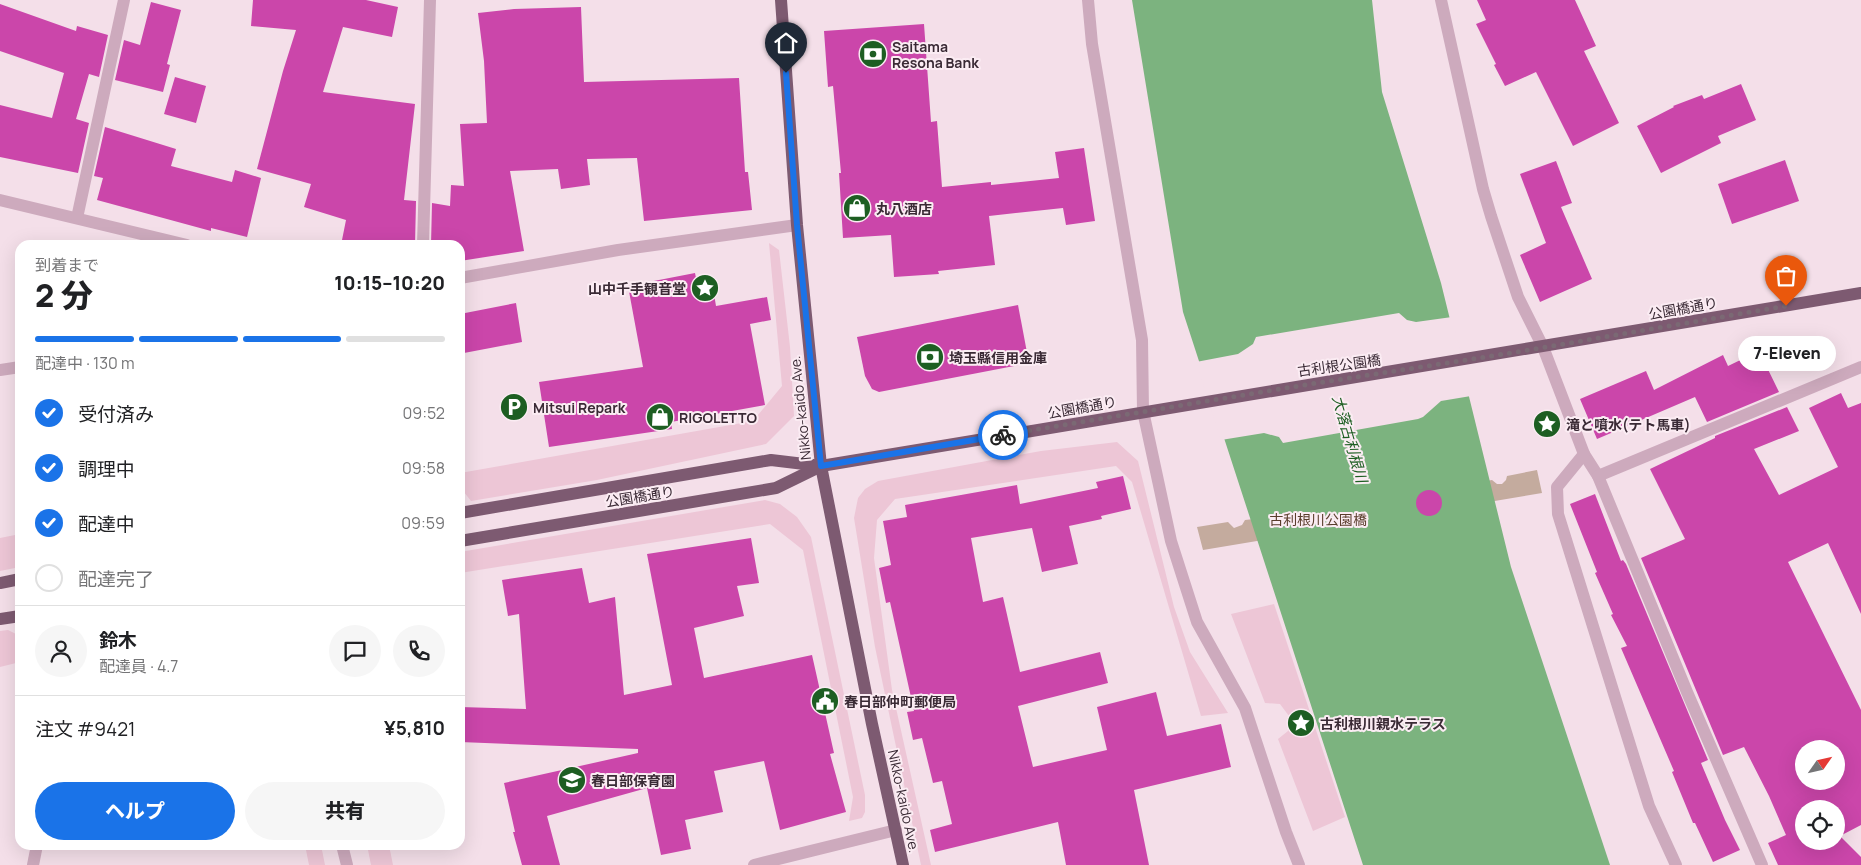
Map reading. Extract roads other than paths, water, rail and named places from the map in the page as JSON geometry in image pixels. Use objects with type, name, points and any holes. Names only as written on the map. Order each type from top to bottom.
[{"type":"main road","name":"Nikko-kaido Ave.","points":[[781,0],[797,225],[821,466],[872,724],[903,865]]},
{"type":"main road","name":"公園橋通り","points":[[1511,353],[1861,294]]},
{"type":"main road","name":"古利根公園橋","points":[[1170,408],[1511,353]]},
{"type":"main road","name":"公園橋通り","points":[[465,540],[776,488],[821,466],[1170,408]]},
{"type":"main road","name":"公園橋通り","points":[[465,512],[771,460],[821,466]]},
{"type":"main road","points":[[0,582],[15,580]]},
{"type":"main road","points":[[0,620],[15,617]]},
{"type":"street","points":[[77,218],[124,0]]},
{"type":"street","points":[[422,240],[430,0]]},
{"type":"street","points":[[1088,0],[1092,44],[1142,340],[1143,411],[1171,541],[1197,622],[1245,708],[1286,832],[1299,865]]},
{"type":"street","points":[[1441,0],[1483,189],[1518,297],[1543,347],[1584,454],[1598,476],[1687,692],[1762,865]]},
{"type":"street","points":[[0,200],[167,240]]},
{"type":"street","points":[[465,277],[618,250],[797,225]]},
{"type":"street","points":[[1598,476],[1861,367]]},
{"type":"street","points":[[0,370],[15,368]]},
{"type":"street","points":[[1584,454],[1557,488],[1558,514],[1649,806],[1676,865]]},
{"type":"street","points":[[754,865],[896,830]]},
{"type":"street","points":[[32,865],[36,850]]},
{"type":"street","points":[[343,850],[347,865]]},
{"type":"water","name":"大落古利根川","points":[[1132,0],[1372,0],[1382,92],[1441,283],[1511,567],[1610,865],[1363,865],[1183,312]]},
{"type":"place","name":"Saitama Resona Bank","points":[[873,54]]},
{"type":"place","name":"丸八酒店","points":[[857,208]]},
{"type":"place","name":"山中千手観音堂","points":[[705,288]]},
{"type":"place","name":"7-Eleven","points":[[1786,306]]},
{"type":"place","name":"埼玉縣信用金庫","points":[[930,357]]},
{"type":"place","name":"Mitsui Repark","points":[[514,407]]},
{"type":"place","name":"RIGOLETTO","points":[[660,417]]},
{"type":"place","name":"滝と噴水(テト馬車)","points":[[1547,424]]},
{"type":"place","name":"春日部仲町郵便局","points":[[825,701]]},
{"type":"place","name":"古利根川親水テラス","points":[[1301,723]]},
{"type":"place","name":"春日部保育園","points":[[572,780]]},
{"type":"park label","name":"古利根川公園橋","points":[[1318,519]]}]
